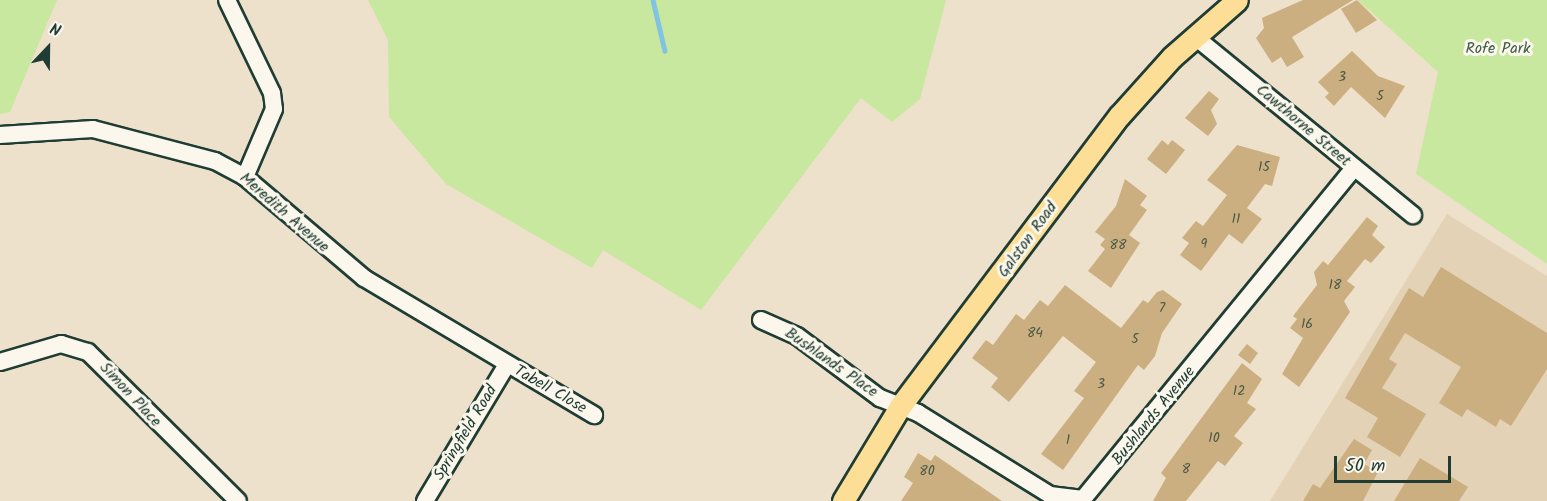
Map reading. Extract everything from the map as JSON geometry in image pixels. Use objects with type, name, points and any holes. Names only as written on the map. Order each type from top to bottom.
[{"type":"main road","name":"Galston Road","points":[[843,501],[901,405],[1119,116],[1225,3]]},
{"type":"street","points":[[227,0],[272,93],[274,109],[245,177]]},
{"type":"street","name":"Cawthorne Street","points":[[1194,36],[1413,215]]},
{"type":"street","name":"Meredith Avenue","points":[[0,135],[93,129],[159,143],[245,177],[364,278],[506,366]]},
{"type":"street","name":"Bushlands Avenue","points":[[901,405],[1050,495],[1083,499],[1354,168]]},
{"type":"street","name":"Bushlands Place","points":[[761,320],[797,336],[880,398],[901,405]]},
{"type":"street","name":"Simon Place","points":[[0,362],[61,344],[88,352],[238,501]]},
{"type":"street","name":"Tabell Close","points":[[506,366],[594,415]]},
{"type":"street","name":"Springfield Road","points":[[425,501],[506,366]]},
{"type":"shaded area","points":[[1447,214],[1547,276],[1547,501],[1270,501]]},
{"type":"green space","points":[[0,0],[57,0],[10,112],[0,114]]},
{"type":"green space","points":[[368,0],[946,0],[920,99],[892,122],[861,98],[701,310],[603,250],[592,268],[446,184],[389,117],[388,40]]},
{"type":"green space","name":"Rofe Park","points":[[1358,0],[1547,0],[1547,264],[1416,174],[1438,72]]},
{"type":"building","points":[[1303,0],[1353,0],[1292,37],[1304,57],[1287,67],[1281,57],[1272,63],[1256,38],[1264,28],[1262,18]]},
{"type":"building","points":[[1357,0],[1377,20],[1356,33],[1341,9]]},
{"type":"building","points":[[1352,51],[1378,76],[1405,86],[1385,118],[1351,87],[1334,106],[1325,97],[1329,93],[1318,82]]},
{"type":"building","points":[[1209,91],[1219,99],[1211,110],[1217,124],[1208,136],[1185,118]]},
{"type":"building","points":[[1162,140],[1168,145],[1172,140],[1185,150],[1166,174],[1147,159]]},
{"type":"building","points":[[1237,145],[1280,157],[1272,186],[1265,184],[1247,208],[1262,219],[1242,244],[1229,234],[1201,271],[1180,255],[1189,243],[1182,238],[1196,221],[1203,226],[1227,195],[1207,180]]},
{"type":"building","points":[[1125,179],[1147,196],[1140,205],[1147,210],[1129,235],[1140,243],[1111,288],[1088,271],[1105,249],[1100,245],[1105,239],[1095,232],[1116,206]]},
{"type":"building","points":[[1367,217],[1378,226],[1372,235],[1385,247],[1371,263],[1365,259],[1347,281],[1355,287],[1344,301],[1350,312],[1299,387],[1282,374],[1303,338],[1290,328],[1297,319],[1293,316],[1317,285],[1314,272],[1323,261],[1328,265]]},
{"type":"building","points":[[1441,267],[1547,333],[1547,369],[1511,426],[1500,419],[1496,427],[1467,409],[1462,417],[1439,403],[1461,367],[1405,333],[1389,359],[1397,364],[1382,388],[1426,414],[1400,457],[1367,437],[1378,418],[1345,398],[1409,288],[1423,297]]},
{"type":"building","points":[[1065,285],[1121,328],[1143,300],[1148,303],[1157,292],[1163,290],[1182,304],[1162,333],[1155,356],[1144,370],[1138,365],[1063,470],[1041,454],[1084,398],[1074,391],[1096,362],[1063,336],[1009,402],[991,387],[998,378],[972,358],[986,340],[993,345],[1016,314],[1024,320],[1040,300],[1048,306]]},
{"type":"building","points":[[1247,344],[1258,353],[1250,364],[1238,355]]},
{"type":"building","points":[[1242,363],[1262,379],[1247,403],[1256,409],[1234,436],[1243,443],[1225,466],[1218,461],[1186,501],[1153,501],[1166,478],[1161,473]]},
{"type":"building","points":[[1354,439],[1372,450],[1364,464],[1378,472],[1363,501],[1303,501],[1313,484],[1320,488]]},
{"type":"building","points":[[918,453],[931,461],[935,455],[1002,501],[901,501],[913,483],[904,477]]},
{"type":"building","points":[[1420,458],[1468,487],[1459,501],[1394,501]]},
{"type":"waterway","points":[[653,0],[665,51]]}]
